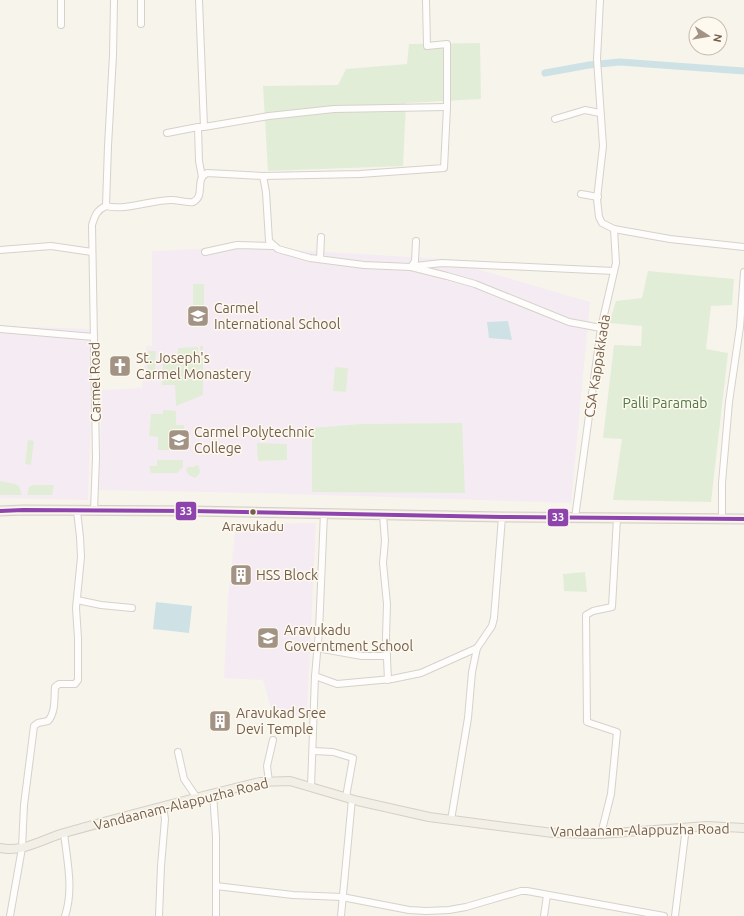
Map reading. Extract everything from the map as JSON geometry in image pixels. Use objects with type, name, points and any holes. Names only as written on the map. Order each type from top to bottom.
[{"type":"highway","points":[[0,511],[192,511],[502,517],[744,519]]},
{"type":"main road","name":"Vandaanam-Alappuzha Road","points":[[0,848],[9,850],[22,848],[64,833],[260,782],[290,781],[349,798],[429,817],[553,833],[601,834],[706,826],[744,828]]},
{"type":"street","points":[[61,0],[61,25]]},
{"type":"street","points":[[114,0],[106,206],[111,207],[173,200],[193,202],[197,200],[200,193],[202,176],[199,161],[201,127],[199,0]]},
{"type":"street","points":[[141,0],[141,24]]},
{"type":"street","points":[[202,176],[207,173],[263,176],[360,174],[444,168],[447,107],[446,44],[428,46],[426,0]]},
{"type":"street","points":[[600,0],[597,69],[603,146],[598,197],[602,223],[614,229],[670,239],[744,247]]},
{"type":"street","points":[[168,133],[269,116],[334,109],[447,107]]},
{"type":"street","points":[[555,119],[585,110],[600,113]]},
{"type":"street","points":[[263,176],[266,192],[269,241],[273,246],[286,252],[320,259],[364,265],[411,267],[442,263],[614,271]]},
{"type":"street","points":[[581,194],[598,197]]},
{"type":"street","name":"Carmel Road","points":[[94,511],[96,458],[92,225],[95,214],[98,210],[106,206]]},
{"type":"street","name":"CSA Kappakkada","points":[[575,518],[601,328],[616,263],[614,229]]},
{"type":"street","points":[[320,259],[321,236]]},
{"type":"street","points":[[411,267],[415,261],[416,241]]},
{"type":"street","points":[[204,252],[237,245],[273,246]]},
{"type":"street","points":[[0,250],[51,246],[92,252]]},
{"type":"street","points":[[411,267],[475,284],[569,322],[601,328]]},
{"type":"street","points":[[722,520],[722,484],[729,402],[740,327],[744,272]]},
{"type":"street","points":[[0,328],[94,337]]},
{"type":"street","points":[[10,916],[22,848],[24,805],[34,726],[38,722],[48,722],[50,719],[55,703],[55,687],[59,684],[75,684],[78,680],[77,600],[81,557],[76,511]]},
{"type":"street","points":[[311,788],[315,676],[318,648],[324,513]]},
{"type":"street","points":[[383,515],[385,541],[383,563],[387,604],[388,680]]},
{"type":"street","points":[[451,820],[468,718],[472,672],[477,648],[492,626],[494,618],[502,517]]},
{"type":"street","points":[[601,834],[611,794],[617,732],[587,722],[586,615],[593,611],[612,607],[617,518]]},
{"type":"street","points":[[77,600],[101,605],[132,608]]},
{"type":"street","points":[[318,648],[362,656],[387,656]]},
{"type":"street","points":[[315,676],[337,684],[388,680],[421,673],[477,648]]},
{"type":"street","points":[[269,782],[267,766],[273,740]]},
{"type":"street","points":[[313,751],[333,752],[353,758],[341,916]]},
{"type":"street","points":[[178,752],[184,780],[197,798]]},
{"type":"street","points":[[213,794],[216,836],[216,916]]},
{"type":"street","points":[[159,916],[165,820],[163,807]]},
{"type":"street","points":[[675,916],[686,827]]},
{"type":"street","points":[[64,833],[69,875],[69,895],[65,916]]},
{"type":"street","points":[[216,886],[293,895],[342,897],[420,913],[466,907],[521,891],[664,916]]},
{"type":"street","points":[[544,916],[547,895]]},
{"type":"street","points":[[624,916],[626,909]]},
{"type":"shaded area","points":[[246,247],[443,259],[590,302],[571,503],[257,493],[99,490],[102,390],[142,388],[146,346],[152,346],[152,251]]},
{"type":"shaded area","points":[[508,321],[512,340],[489,338],[487,322]]},
{"type":"shaded area","points":[[0,326],[94,329],[88,500],[0,498]]},
{"type":"shaded area","name":"Aravukadu Governtment School","points":[[316,523],[307,714],[284,718],[271,708],[263,680],[224,678],[228,598],[236,524]]},
{"type":"shaded area","points":[[156,602],[192,606],[189,633],[153,629]]},
{"type":"green space","points":[[480,43],[481,99],[406,103],[403,166],[268,171],[263,86],[338,85],[346,69],[407,64],[409,44]]},
{"type":"green space","name":"Palli Paramab","points":[[648,271],[734,279],[732,305],[711,306],[706,349],[728,353],[711,502],[613,500],[622,439],[603,438],[614,345],[641,346],[642,326],[609,323],[616,301],[642,298]]},
{"type":"green space","points":[[193,284],[204,284],[204,316],[193,315]]},
{"type":"green space","points":[[200,346],[203,346],[203,395],[176,406],[175,385],[162,385],[163,362],[200,360]]},
{"type":"green space","points":[[198,347],[199,359],[178,360],[178,348]]},
{"type":"green space","points":[[148,351],[156,351],[155,371],[147,371]]},
{"type":"green space","points":[[335,367],[348,368],[346,392],[333,391]]},
{"type":"green space","points":[[163,410],[176,411],[176,425],[184,425],[183,450],[158,450],[158,437],[149,436],[151,414],[163,414]]},
{"type":"green space","points":[[462,423],[465,493],[312,492],[312,428],[361,424]]},
{"type":"green space","points":[[28,440],[34,441],[31,465],[25,464]]},
{"type":"green space","points":[[257,443],[287,444],[287,460],[258,461]]},
{"type":"green space","points":[[157,460],[183,460],[183,467],[177,473],[151,473],[149,466],[157,466]]},
{"type":"green space","points":[[195,465],[199,466],[200,473],[195,478],[189,475],[186,471],[187,467],[194,467]]},
{"type":"green space","points":[[0,481],[19,486],[22,495],[0,495]]},
{"type":"green space","points":[[33,485],[54,485],[52,495],[27,495],[29,487]]},
{"type":"green space","points":[[585,572],[587,592],[564,591],[563,574]]},
{"type":"waterway","points":[[545,73],[589,65],[620,62],[744,71]]},
{"type":"transit line","name":"33","points":[[0,511],[192,511],[502,517],[744,519]]},
{"type":"place","name":"Carmel International School","points":[[198,316]]},
{"type":"place","name":"St. Joseph's Carmel Monastery","points":[[120,366]]},
{"type":"place","name":"Carmel Polytechnic College","points":[[179,440]]},
{"type":"place","name":"Aravukadu","points":[[253,512]]},
{"type":"place","name":"HSS Block","points":[[241,575]]},
{"type":"place","name":"Aravukadu Governtment School","points":[[268,638]]},
{"type":"place","name":"Aravukad Sree Devi Temple","points":[[220,721]]}]
